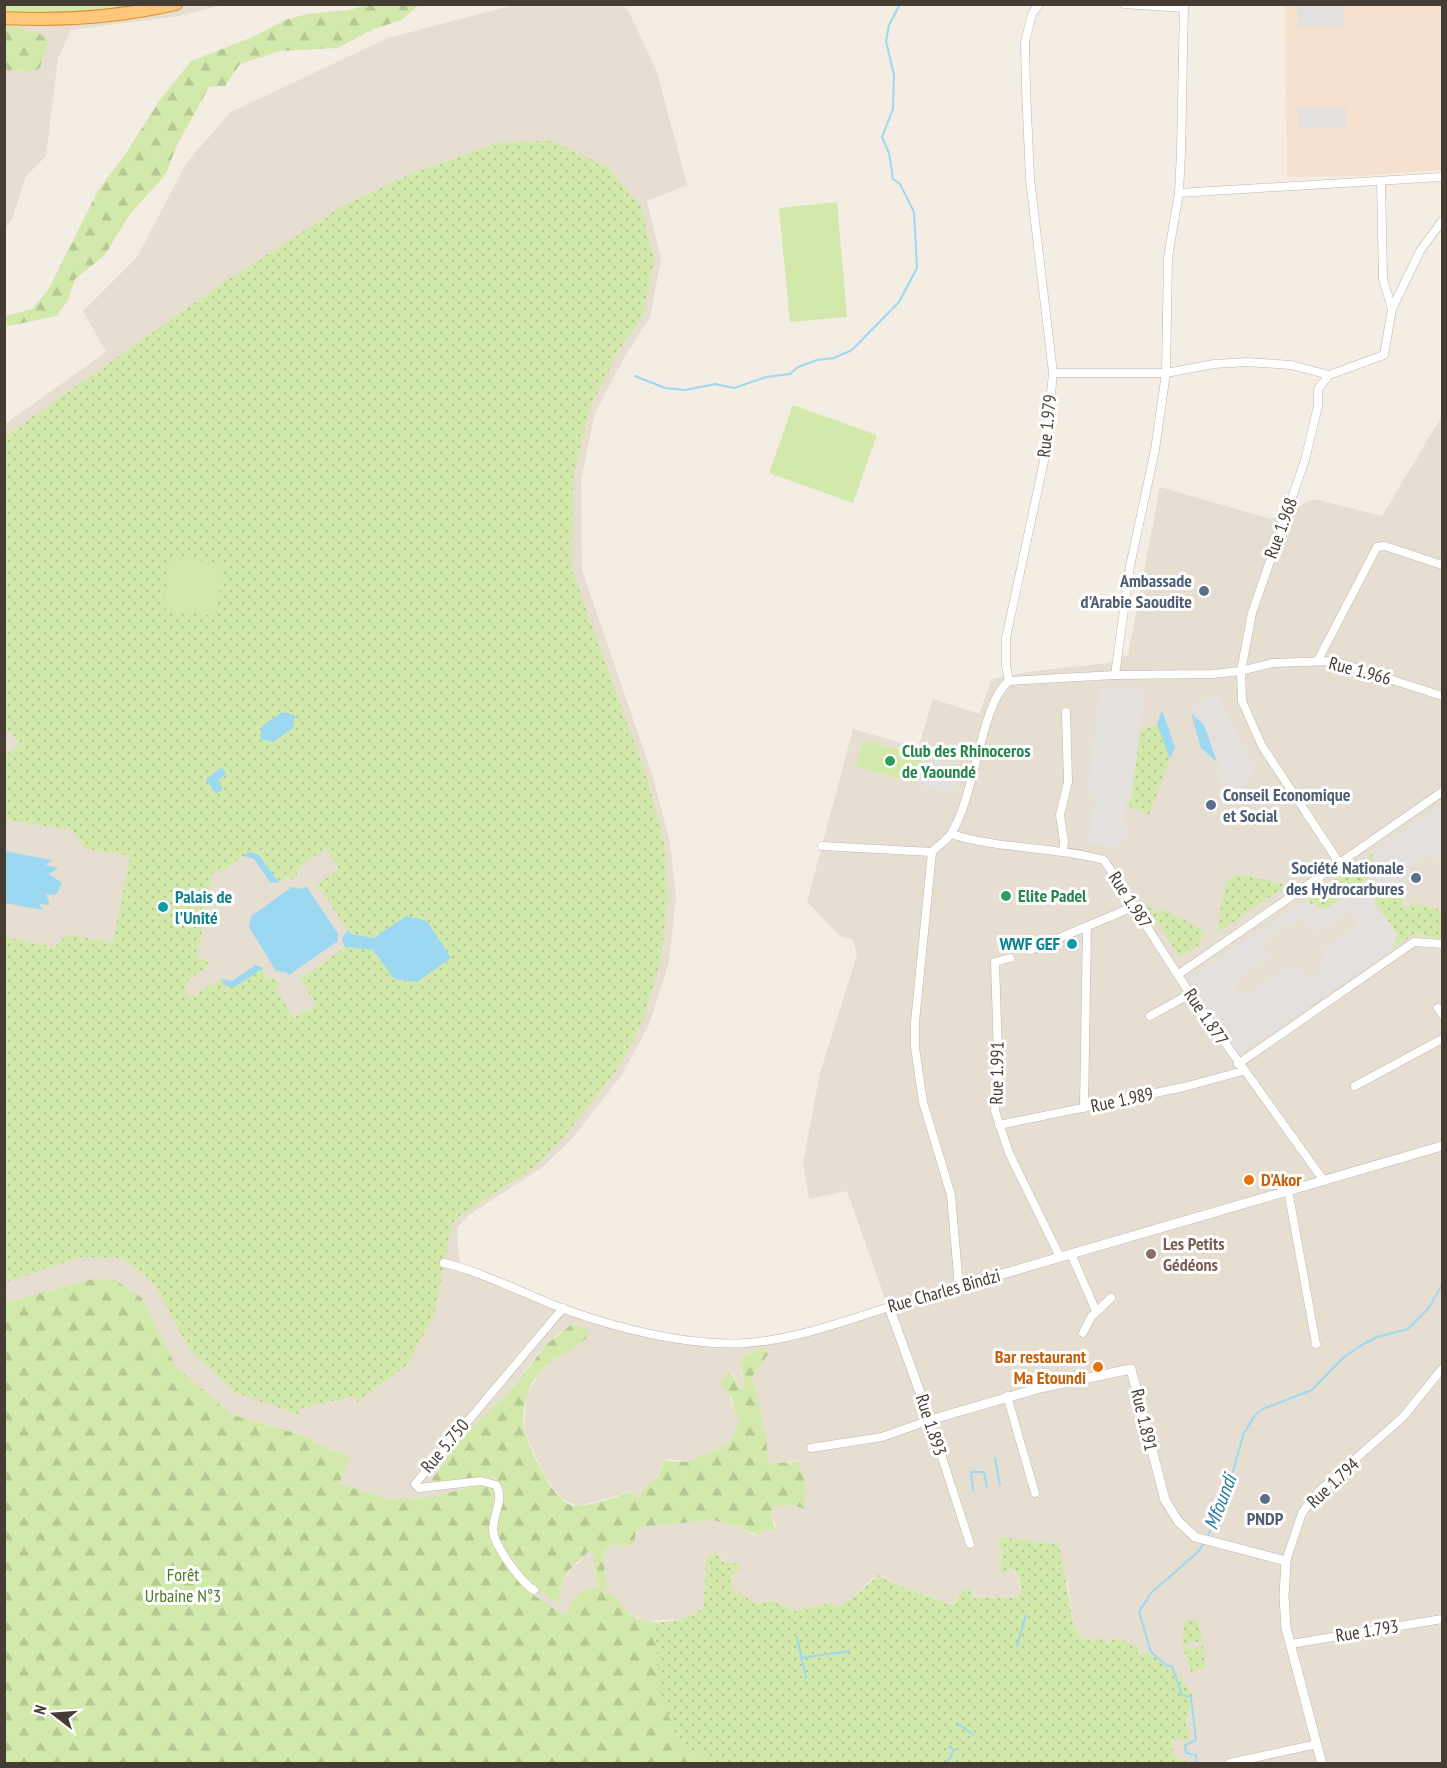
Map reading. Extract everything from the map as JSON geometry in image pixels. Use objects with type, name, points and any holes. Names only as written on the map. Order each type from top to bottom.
[{"type":"highway","points":[[4,18],[54,20],[125,14],[176,4]]},
{"type":"street","name":"Rue 1.979","points":[[1009,681],[1006,666],[1007,628],[1045,456],[1053,373],[1030,178],[1026,89],[1025,42],[1032,14],[1039,4]]},
{"type":"street","points":[[1115,675],[1130,566],[1155,450],[1166,373],[1169,241],[1179,192],[1184,6],[1124,4]]},
{"type":"street","points":[[1179,192],[1443,177]]},
{"type":"street","points":[[1381,181],[1383,279],[1392,309]]},
{"type":"street","points":[[1053,373],[1166,373],[1247,362],[1291,365],[1329,375],[1384,355],[1392,309],[1420,251],[1443,221]]},
{"type":"street","name":"Rue 1.968","points":[[1329,375],[1318,389],[1318,406],[1305,460],[1252,613],[1241,671],[1242,700],[1262,746],[1340,864]]},
{"type":"street","points":[[1318,660],[1377,547],[1385,546],[1443,565]]},
{"type":"street","name":"Rue 1.966","points":[[1009,681],[1241,671],[1272,663],[1318,660],[1334,661],[1443,696]]},
{"type":"street","points":[[959,1287],[951,1195],[923,1102],[915,1047],[915,1022],[932,852],[951,834],[966,798],[994,698],[1009,681]]},
{"type":"street","points":[[1063,852],[1064,841],[1060,815],[1068,782],[1066,712]]},
{"type":"street","name":"Rue 1.877","points":[[1443,792],[1179,974],[1238,1064],[1414,942],[1443,944]]},
{"type":"street","name":"Rue 1.987","points":[[951,834],[981,843],[1063,852],[1104,860],[1179,974]]},
{"type":"street","points":[[822,846],[932,852]]},
{"type":"street","points":[[1031,950],[1135,906]]},
{"type":"street","points":[[1084,1108],[1088,926]]},
{"type":"street","name":"Rue 1.991","points":[[1010,958],[995,962],[995,1111],[1009,1153],[1060,1257]]},
{"type":"street","points":[[1150,1016],[1190,994]]},
{"type":"street","points":[[1355,1086],[1443,1039]]},
{"type":"street","points":[[1238,1064],[1324,1181]]},
{"type":"street","name":"Rue 1.989","points":[[999,1125],[1243,1071]]},
{"type":"street","name":"Rue Charles Bindzi","points":[[444,1263],[622,1328],[663,1336],[746,1343],[818,1329],[1443,1146]]},
{"type":"street","points":[[1288,1190],[1316,1344]]},
{"type":"street","points":[[1071,1254],[1096,1311]]},
{"type":"street","points":[[1083,1333],[1096,1311],[1112,1298]]},
{"type":"street","name":"Rue 1.893","points":[[889,1307],[930,1420],[970,1544]]},
{"type":"street","name":"Rue 5.750","points":[[534,1590],[512,1567],[495,1537],[494,1524],[500,1495],[496,1485],[481,1481],[419,1488],[415,1484],[563,1308]]},
{"type":"street","name":"Rue 1.891","points":[[930,1420],[1007,1396],[1131,1369],[1165,1500],[1178,1521],[1195,1537],[1286,1561]]},
{"type":"street","name":"Rue 1.794","points":[[1322,1764],[1285,1614],[1286,1561],[1302,1513],[1319,1491],[1403,1416],[1443,1369]]},
{"type":"street","points":[[1007,1396],[1035,1493]]},
{"type":"street","points":[[811,1448],[882,1437],[930,1420]]},
{"type":"street","name":"Rue 1.793","points":[[1291,1644],[1443,1619]]},
{"type":"street","points":[[1230,1763],[1317,1744]]},
{"type":"shaded area","points":[[146,5],[223,5],[179,16],[71,30],[58,58],[46,156],[26,176],[12,219],[5,228],[5,70],[33,72],[40,68],[47,46],[40,34],[5,23]]},
{"type":"shaded area","points":[[514,5],[622,5],[628,10],[657,72],[687,185],[647,201],[661,260],[650,317],[624,358],[595,413],[581,480],[582,570],[653,777],[670,842],[676,898],[669,962],[649,1025],[621,1076],[570,1141],[540,1169],[470,1214],[457,1228],[460,1267],[622,1328],[719,1342],[785,1337],[888,1307],[847,1191],[809,1199],[803,1163],[820,1073],[857,955],[853,939],[841,937],[807,902],[853,729],[918,748],[933,699],[979,714],[992,679],[1028,672],[1108,663],[1128,655],[1160,487],[1271,519],[1314,499],[1382,516],[1442,416],[1442,1763],[1188,1763],[1174,1755],[1171,1739],[1191,1739],[1186,1723],[1193,1696],[1163,1660],[1153,1655],[1139,1655],[1136,1652],[1141,1649],[1127,1644],[1091,1641],[1081,1637],[1074,1627],[1068,1583],[1043,1542],[1028,1542],[1000,1548],[1001,1570],[1010,1568],[1018,1577],[1020,1595],[1012,1598],[978,1597],[974,1599],[971,1590],[957,1598],[955,1603],[949,1604],[900,1586],[882,1575],[872,1579],[850,1600],[838,1607],[830,1603],[794,1611],[774,1601],[754,1603],[745,1595],[732,1591],[730,1584],[736,1570],[733,1563],[725,1563],[722,1557],[706,1586],[704,1607],[684,1619],[644,1621],[625,1611],[612,1595],[571,1604],[565,1616],[523,1588],[509,1570],[493,1544],[481,1485],[431,1497],[389,1499],[338,1484],[298,1434],[232,1415],[176,1367],[141,1297],[93,1279],[5,1303],[5,424],[106,352],[83,311],[137,257],[187,162],[231,112],[388,38]],"holes":[[[560,1332],[586,1339],[555,1357],[539,1373],[527,1396],[525,1434],[545,1476],[561,1499],[578,1506],[631,1492],[639,1498],[644,1487],[658,1477],[662,1464],[669,1459],[686,1462],[728,1444],[734,1435],[740,1416],[735,1414],[724,1376],[732,1373],[743,1390],[745,1383],[740,1370],[768,1354],[752,1377],[766,1436],[768,1462],[797,1461],[803,1510],[791,1505],[774,1507],[771,1514],[776,1526],[772,1531],[764,1531],[755,1535],[737,1526],[712,1520],[642,1527],[627,1546],[613,1544],[603,1552],[605,1575],[594,1574],[596,1561],[592,1553],[587,1552],[580,1563],[573,1566],[562,1584],[557,1604],[505,1493],[504,1486],[499,1480],[493,1477],[432,1479],[445,1462],[453,1445],[510,1391],[538,1353]]]},
{"type":"shaded area","points":[[1285,5],[1442,5],[1442,170],[1357,176],[1287,177]]},
{"type":"shaded area","points":[[1297,5],[1343,5],[1344,26],[1298,28]]},
{"type":"shaded area","points":[[1346,107],[1346,128],[1298,128],[1298,108]]},
{"type":"shaded area","points":[[1100,688],[1145,689],[1131,802],[1127,802],[1123,821],[1128,823],[1125,841],[1121,841],[1120,847],[1088,844],[1096,795],[1088,793]]},
{"type":"shaded area","points":[[1217,695],[1254,771],[1241,795],[1220,785],[1223,764],[1217,762],[1204,725],[1190,708]]},
{"type":"shaded area","points":[[923,756],[961,767],[953,794],[915,784]]},
{"type":"shaded area","points":[[1442,805],[1441,859],[1426,856],[1411,866],[1404,898],[1382,893],[1373,900],[1398,934],[1392,949],[1242,1052],[1236,1051],[1188,984],[1190,978],[1308,899],[1311,905],[1315,903],[1319,909],[1326,909],[1370,877],[1374,853]],"holes":[[[1346,913],[1357,914],[1356,927],[1325,948],[1319,974],[1309,980],[1303,970],[1286,968],[1249,994],[1237,991],[1238,978],[1269,956],[1262,944],[1285,923],[1288,926],[1304,916],[1315,933]]]},
{"type":"green space","points":[[5,5],[146,5],[71,13],[5,13]]},
{"type":"green space","points":[[367,5],[416,5],[417,7],[401,20],[374,29],[337,48],[280,51],[240,64],[225,86],[209,87],[176,147],[166,174],[130,214],[104,256],[75,279],[68,300],[57,316],[8,326],[5,316],[32,309],[48,290],[99,189],[126,153],[159,101],[191,61],[250,38],[285,20],[307,14],[349,10]]},
{"type":"green space","points":[[4,23],[40,34],[47,39],[40,68],[33,72],[5,70]]},
{"type":"green space","points":[[553,141],[607,167],[641,206],[654,260],[643,315],[617,353],[589,410],[573,479],[572,570],[647,778],[664,842],[668,897],[661,959],[643,1021],[616,1071],[564,1137],[536,1166],[461,1215],[452,1224],[434,1315],[407,1365],[357,1402],[356,1396],[301,1408],[298,1414],[236,1393],[189,1349],[155,1285],[123,1258],[82,1257],[5,1282],[5,937],[55,947],[67,935],[113,942],[130,856],[84,848],[73,831],[5,819],[5,756],[20,744],[7,729],[5,730],[5,436],[217,287],[342,206],[413,173],[500,142]],"holes":[[[325,848],[339,869],[317,885],[350,934],[374,938],[406,916],[451,958],[417,982],[394,979],[373,950],[345,947],[300,979],[316,1004],[294,1018],[275,988],[280,984],[267,977],[261,966],[256,965],[232,981],[221,979],[193,996],[186,993],[189,979],[210,965],[206,960],[197,958],[213,872],[222,871],[249,852],[259,855],[279,883],[287,877],[292,879],[298,876],[296,870]]]},
{"type":"green space","points":[[837,202],[847,317],[790,322],[779,208]]},
{"type":"green space","points":[[793,405],[877,435],[853,503],[769,473]]},
{"type":"green space","points":[[171,556],[223,564],[215,616],[163,608]]},
{"type":"green space","points":[[1157,724],[1170,759],[1149,815],[1126,805],[1127,802],[1131,802],[1140,731]]},
{"type":"green space","name":"Club des Rhinoceros de Yaoundé","points":[[864,740],[923,756],[915,784],[856,766]]},
{"type":"green space","points":[[1374,853],[1370,877],[1326,909],[1311,905],[1308,899]]},
{"type":"green space","points":[[1240,874],[1287,885],[1217,933],[1225,886],[1229,879]]},
{"type":"green space","points":[[1382,893],[1404,898],[1402,906],[1409,908],[1411,903],[1439,909],[1442,913],[1442,939],[1415,934],[1392,949],[1373,900]]},
{"type":"green space","points":[[1143,901],[1159,913],[1162,909],[1200,928],[1205,936],[1199,940],[1201,944],[1180,957]]},
{"type":"green space","name":"Forêt Urbaine N°3","points":[[93,1279],[115,1280],[141,1297],[176,1367],[232,1415],[298,1434],[349,1458],[339,1484],[389,1499],[431,1497],[481,1485],[494,1491],[490,1526],[493,1544],[523,1588],[565,1616],[578,1595],[592,1588],[606,1592],[628,1613],[642,1620],[660,1622],[689,1616],[704,1607],[706,1561],[709,1555],[716,1553],[725,1563],[739,1563],[740,1569],[732,1576],[732,1591],[745,1595],[754,1603],[774,1601],[794,1611],[831,1603],[838,1607],[850,1600],[879,1575],[900,1586],[949,1604],[955,1603],[962,1591],[970,1588],[974,1599],[978,1597],[1012,1598],[1020,1595],[1020,1583],[1016,1573],[1010,1568],[1004,1573],[1001,1572],[1000,1537],[1057,1544],[1060,1548],[1074,1627],[1081,1637],[1091,1641],[1099,1638],[1109,1643],[1116,1638],[1141,1648],[1137,1652],[1139,1655],[1144,1653],[1159,1657],[1182,1680],[1193,1696],[1186,1723],[1191,1739],[1171,1740],[1174,1755],[1188,1763],[5,1764],[5,1303]]},
{"type":"green space","name":"Forêt Urbaine N°3","points":[[93,1279],[115,1280],[141,1297],[176,1367],[232,1415],[298,1434],[349,1458],[339,1484],[389,1499],[431,1497],[481,1485],[489,1486],[494,1491],[490,1526],[493,1544],[523,1588],[565,1616],[579,1596],[590,1589],[597,1589],[613,1596],[633,1617],[656,1622],[658,1689],[679,1743],[715,1763],[5,1764],[5,1303]]},
{"type":"green space","points":[[571,1325],[585,1328],[590,1334],[540,1372],[529,1392],[524,1414],[525,1434],[532,1451],[549,1483],[562,1500],[568,1504],[581,1505],[631,1492],[639,1498],[644,1487],[658,1477],[664,1461],[686,1462],[728,1444],[734,1435],[740,1417],[735,1414],[732,1398],[720,1383],[729,1372],[743,1389],[745,1383],[740,1363],[746,1354],[762,1348],[768,1354],[752,1377],[766,1436],[768,1462],[799,1462],[805,1484],[804,1509],[791,1505],[774,1507],[771,1514],[775,1530],[764,1531],[758,1535],[737,1526],[712,1520],[642,1527],[636,1533],[634,1542],[627,1546],[613,1544],[603,1552],[606,1589],[598,1586],[594,1557],[592,1553],[587,1552],[567,1574],[562,1584],[558,1604],[540,1591],[509,1557],[499,1537],[499,1520],[504,1496],[500,1483],[493,1477],[435,1484],[432,1479],[445,1462],[453,1445],[510,1391],[546,1345]]},
{"type":"green space","points":[[1198,1619],[1203,1643],[1192,1641],[1188,1645],[1182,1645],[1184,1620]]},
{"type":"green space","points":[[1203,1645],[1205,1668],[1191,1672],[1183,1648],[1188,1647],[1193,1650]]},
{"type":"water","points":[[1162,710],[1175,747],[1170,759],[1157,724]]},
{"type":"water","points":[[282,712],[295,715],[293,728],[273,742],[260,739],[262,726]]},
{"type":"water","points":[[1191,713],[1204,725],[1217,762],[1201,748]]},
{"type":"water","points":[[222,767],[226,774],[218,781],[223,789],[216,794],[206,779]]},
{"type":"water","points":[[5,851],[52,860],[46,865],[58,868],[49,874],[62,883],[56,895],[46,894],[50,905],[39,904],[43,910],[5,903]]},
{"type":"water","points":[[249,852],[259,855],[279,883],[270,882],[254,859],[243,856]]},
{"type":"water","points":[[306,886],[338,934],[338,941],[289,975],[286,972],[276,971],[249,927],[251,916],[292,887],[302,889]]},
{"type":"water","points":[[406,916],[427,921],[451,958],[417,982],[394,979],[373,950],[345,947],[342,941],[343,936],[349,930],[351,934],[374,938]]},
{"type":"water","points":[[256,965],[263,968],[235,987],[225,986],[221,979],[232,981]]},
{"type":"waterway","points":[[635,376],[665,388],[685,390],[715,384],[734,388],[766,377],[790,374],[798,367],[817,360],[834,358],[852,350],[899,302],[917,268],[914,212],[900,184],[893,179],[889,153],[882,137],[893,109],[894,75],[886,41],[889,25],[900,4]]},
{"type":"waterway","name":"Mfoundi","points":[[1207,1537],[1222,1509],[1244,1433],[1256,1414],[1265,1408],[1312,1390],[1344,1357],[1360,1346],[1377,1337],[1408,1329],[1428,1309],[1442,1285]]},
{"type":"waterway","points":[[995,1458],[1000,1485]]},
{"type":"waterway","points":[[973,1490],[971,1472],[984,1472],[987,1488]]},
{"type":"waterway","name":"Mfoundi","points":[[1197,1764],[1196,1755],[1186,1753],[1185,1745],[1196,1740],[1191,1697],[1182,1695],[1172,1666],[1167,1666],[1151,1652],[1139,1612],[1151,1593],[1199,1551],[1204,1542]]},
{"type":"waterway","points":[[1017,1646],[1026,1615]]},
{"type":"waterway","points":[[797,1637],[806,1678]]},
{"type":"waterway","points":[[801,1658],[849,1651]]},
{"type":"waterway","points":[[957,1723],[974,1735]]},
{"type":"waterway","points":[[947,1764],[954,1750],[949,1746]]},
{"type":"place","name":"Ambassade d'Arabie Saoudite","points":[[1204,591]]},
{"type":"place","name":"Club des Rhinoceros de Yaoundé","points":[[890,761]]},
{"type":"place","name":"Conseil Economique et Social","points":[[1211,805]]},
{"type":"place","name":"Société Nationale des Hydrocarbures","points":[[1416,878]]},
{"type":"place","name":"Elite Padel","points":[[1006,896]]},
{"type":"place","name":"Palais de l'Unité","points":[[163,907]]},
{"type":"place","name":"WWF GEF","points":[[1072,944]]},
{"type":"place","name":"D'Akor","points":[[1249,1180]]},
{"type":"place","name":"Les Petits Gédéons","points":[[1151,1254]]},
{"type":"place","name":"Bar restaurant Ma Etoundi","points":[[1098,1367]]},
{"type":"place","name":"PNDP","points":[[1265,1499]]}]
